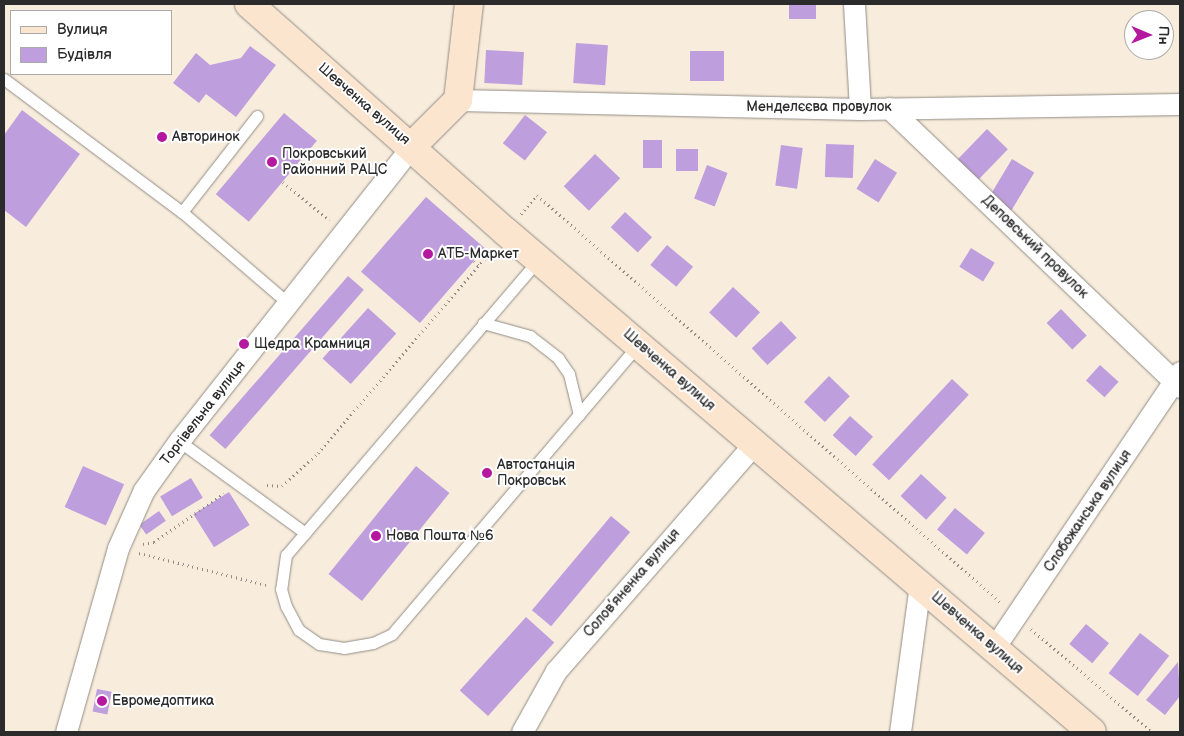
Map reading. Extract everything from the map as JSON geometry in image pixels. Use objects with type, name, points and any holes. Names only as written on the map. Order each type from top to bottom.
[{"type":"street","name":"Шевченка вулиця","points":[[249,4],[412,146],[506,232],[1092,732]]},
{"type":"street","points":[[458,100],[469,4]]},
{"type":"street","points":[[854,4],[860,109]]},
{"type":"street","name":"Торгівельна вулиця","points":[[66,732],[118,548],[144,490],[178,441],[290,304],[412,146],[458,100]]},
{"type":"street","name":"Менделєєва провулок","points":[[458,100],[860,109],[1180,104]]},
{"type":"street","name":"Деповський провулок","points":[[889,108],[1179,381]]},
{"type":"street","name":"Слобожанська вулиця","points":[[994,648],[1179,381]]},
{"type":"street","name":"Солов’яненка вулиця","points":[[522,732],[556,671],[755,443]]},
{"type":"street","points":[[900,732],[920,585]]},
{"type":"lane","points":[[4,79],[182,212],[290,304]]},
{"type":"lane","points":[[182,212],[257,116]]},
{"type":"lane","points":[[539,259],[286,555],[281,588],[286,606],[299,630],[319,644],[344,648],[372,643],[392,634],[639,344]]},
{"type":"lane","points":[[483,323],[530,336],[558,358],[569,374],[579,415]]},
{"type":"lane","points":[[178,441],[239,482],[305,533]]},
{"type":"path","points":[[283,182],[345,233]]},
{"type":"path","points":[[118,548],[154,542],[239,482],[282,486],[294,477],[480,266],[537,195],[1016,616],[1152,732]]},
{"type":"path","points":[[474,261],[480,266]]},
{"type":"path","points":[[118,548],[281,588]]},
{"type":"building","points":[[789,4],[816,4],[816,19],[789,19]]},
{"type":"building","points":[[576,43],[608,45],[605,85],[573,83]]},
{"type":"building","points":[[250,46],[276,65],[236,117],[206,94],[199,103],[173,83],[196,53],[210,65],[241,58]]},
{"type":"building","points":[[486,50],[524,52],[522,85],[484,83]]},
{"type":"building","points":[[690,51],[724,51],[724,81],[690,81]]},
{"type":"building","points":[[22,110],[80,154],[26,227],[4,210],[4,135]]},
{"type":"building","name":"Покровський Районний РАЦС","points":[[284,113],[317,141],[249,222],[216,194]]},
{"type":"building","points":[[525,115],[547,132],[525,161],[503,143]]},
{"type":"building","points":[[987,129],[1008,149],[975,184],[954,164]]},
{"type":"building","points":[[643,140],[662,140],[662,168],[643,168]]},
{"type":"building","points":[[826,144],[854,145],[853,178],[825,177]]},
{"type":"building","points":[[781,145],[803,148],[797,189],[775,186]]},
{"type":"building","points":[[676,149],[698,149],[698,171],[676,171]]},
{"type":"building","points":[[595,154],[620,178],[589,211],[564,186]]},
{"type":"building","points":[[875,159],[897,173],[879,202],[856,189]]},
{"type":"building","points":[[1012,159],[1034,172],[1011,212],[988,198]]},
{"type":"building","points":[[707,165],[728,173],[715,206],[694,199]]},
{"type":"building","name":"АТБ-Маркет","points":[[426,197],[485,248],[420,323],[361,272]]},
{"type":"building","points":[[625,212],[652,237],[638,253],[611,227]]},
{"type":"building","points":[[667,245],[693,267],[676,287],[650,265]]},
{"type":"building","points":[[971,248],[995,263],[983,281],[959,267]]},
{"type":"building","points":[[348,276],[364,290],[225,449],[210,435]]},
{"type":"building","points":[[733,287],[760,312],[736,338],[709,313]]},
{"type":"building","points":[[368,308],[396,333],[351,384],[322,359]]},
{"type":"building","points":[[1061,309],[1087,336],[1072,350],[1047,323]]},
{"type":"building","points":[[781,321],[797,338],[767,365],[752,348]]},
{"type":"building","points":[[1100,365],[1119,382],[1105,397],[1086,381]]},
{"type":"building","points":[[829,376],[850,396],[825,422],[804,402]]},
{"type":"building","points":[[952,379],[969,395],[889,480],[872,465]]},
{"type":"building","points":[[850,416],[873,437],[856,456],[833,435]]},
{"type":"building","points":[[83,466],[124,484],[106,525],[65,507]]},
{"type":"building","points":[[416,466],[449,493],[362,601],[329,574]]},
{"type":"building","points":[[921,474],[947,498],[926,520],[901,496]]},
{"type":"building","points":[[191,478],[203,498],[172,516],[160,497]]},
{"type":"building","points":[[229,492],[250,525],[214,547],[193,514]]},
{"type":"building","points":[[955,508],[985,533],[967,555],[937,529]]},
{"type":"building","points":[[159,511],[166,521],[146,535],[139,525]]},
{"type":"building","points":[[611,516],[630,532],[551,626],[532,610]]},
{"type":"building","points":[[526,617],[554,642],[488,716],[460,691]]},
{"type":"building","points":[[1086,624],[1109,643],[1092,663],[1069,644]]},
{"type":"building","points":[[1140,633],[1169,656],[1138,696],[1109,673]]},
{"type":"building","points":[[1178,662],[1180,696],[1165,715],[1146,700]]},
{"type":"building","name":"Евромедоптика","points":[[97,689],[112,692],[107,714],[93,712]]},
{"type":"place","name":"Авторинок","points":[[162,137]]},
{"type":"place","name":"Покровський Районний РАЦС","points":[[272,162]]},
{"type":"place","name":"АТБ-Маркет","points":[[428,254]]},
{"type":"place","name":"Щедра Крамниця","points":[[244,344]]},
{"type":"place","name":"Автостанція Покровськ","points":[[487,473]]},
{"type":"place","name":"Нова Пошта №6","points":[[376,536]]},
{"type":"place","name":"Евромедоптика","points":[[102,701]]}]
